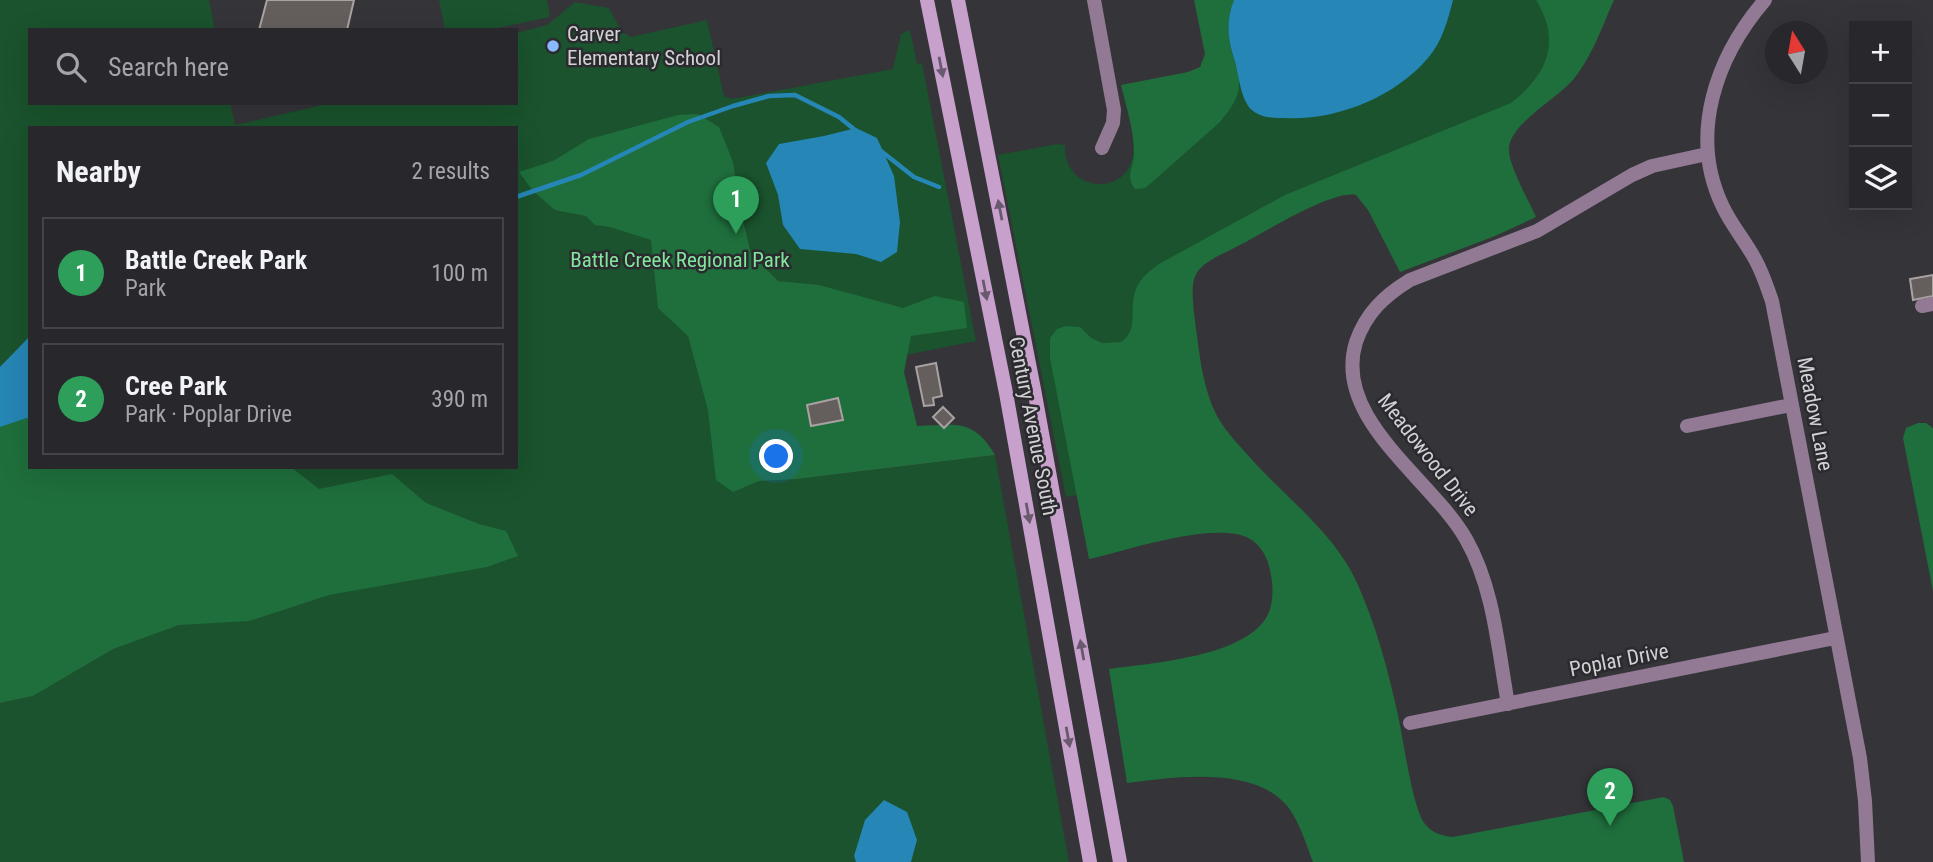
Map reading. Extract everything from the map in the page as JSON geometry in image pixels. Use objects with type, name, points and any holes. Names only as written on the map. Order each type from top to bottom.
[{"type":"main road","name":"Century Avenue South","points":[[927,0],[1006,393],[1090,862]]},
{"type":"main road","name":"Century Avenue South","points":[[958,0],[1031,376],[1120,862]]},
{"type":"street","points":[[1094,0],[1114,110],[1113,123],[1101,149]]},
{"type":"street","name":"Meadow Lane","points":[[1765,0],[1741,30],[1725,59],[1712,97],[1707,125],[1707,154],[1713,183],[1723,206],[1755,259],[1772,301],[1860,758],[1868,862]]},
{"type":"street","name":"Meadowood Drive","points":[[1508,704],[1486,589],[1466,538],[1376,428],[1356,392],[1352,370],[1354,348],[1362,326],[1374,306],[1410,279],[1537,231],[1652,166],[1707,154]]},
{"type":"street","points":[[1687,425],[1791,405]]},
{"type":"street","name":"Poplar Drive","points":[[1410,723],[1835,638]]},
{"type":"green space","name":"Battle Creek Regional Park","points":[[0,0],[209,0],[215,28],[28,28],[28,105],[230,105],[235,125],[322,105],[518,105],[518,32],[547,25],[575,2],[609,8],[622,32],[631,37],[707,20],[724,96],[732,99],[893,69],[901,34],[910,30],[917,64],[922,63],[976,341],[795,377],[815,477],[995,455],[1069,862],[911,862],[917,840],[854,856],[856,862],[0,862],[0,703],[33,696],[112,649],[136,640],[0,670]]},
{"type":"green space","points":[[439,0],[547,0],[550,17],[497,28],[445,28]]},
{"type":"green space","points":[[1194,0],[1234,0],[1228,30],[1238,77],[1238,93],[1220,122],[1145,188],[1135,189],[1130,180],[1134,157],[1133,135],[1121,85],[1188,72],[1200,67],[1205,54]]},
{"type":"green space","points":[[1204,0],[1607,0],[1491,140],[1511,229],[1402,271],[1358,183],[1173,276],[1211,469],[1066,497],[998,155],[1057,144],[1065,145],[1068,162],[1076,175],[1088,182],[1101,184],[1114,181],[1125,173],[1132,159],[1133,140],[1218,70]]},
{"type":"green space","points":[[1536,0],[1614,0],[1596,42],[1579,72],[1565,88],[1526,120],[1512,138],[1509,147],[1511,162],[1536,217],[1495,236],[1400,272],[1368,210],[1356,195],[1346,195],[1317,205],[1214,258],[1197,272],[1193,292],[1201,362],[1208,395],[1223,426],[1260,469],[1322,531],[1348,566],[1358,585],[1385,663],[1416,803],[1425,824],[1438,834],[1453,837],[1664,797],[1670,800],[1673,806],[1684,862],[1313,862],[1288,807],[1273,794],[1255,785],[1235,779],[1212,777],[1167,778],[1127,783],[1109,669],[1198,655],[1242,639],[1259,627],[1269,612],[1272,596],[1271,575],[1266,557],[1259,546],[1249,538],[1236,534],[1182,536],[1089,559],[1050,358],[1050,338],[1057,329],[1066,326],[1080,327],[1091,338],[1102,343],[1121,342],[1130,331],[1138,285],[1159,264],[1285,195],[1511,103],[1534,81],[1547,57],[1548,30]]},
{"type":"green space","name":"Battle Creek Regional Park","points":[[698,114],[719,127],[733,162],[751,254],[778,281],[819,285],[903,308],[935,296],[964,302],[967,328],[911,336],[904,372],[917,426],[953,425],[971,429],[987,443],[995,455],[797,479],[759,481],[733,492],[716,480],[708,410],[688,336],[658,308],[651,240],[595,225],[586,216],[555,210],[533,191],[519,172],[553,161],[589,139],[678,115]]},
{"type":"green space","points":[[28,419],[28,469],[294,469],[319,489],[392,474],[426,503],[479,524],[506,531],[518,556],[487,567],[329,595],[249,621],[179,625],[113,649],[33,696],[0,703],[0,427]]},
{"type":"green space","points":[[1926,423],[1933,428],[1933,591],[1903,438],[1906,428]]},
{"type":"water","points":[[1234,0],[1453,0],[1444,30],[1433,52],[1398,85],[1343,111],[1303,118],[1272,118],[1253,111],[1241,88],[1229,39],[1229,16]]},
{"type":"water","points":[[856,128],[877,138],[894,176],[900,222],[897,252],[881,262],[856,254],[800,249],[783,225],[778,195],[766,163],[779,144]]},
{"type":"water","points":[[28,338],[28,419],[0,427],[0,367]]},
{"type":"water","points":[[884,800],[907,812],[917,840],[911,862],[856,862],[854,856],[865,820]]},
{"type":"building","points":[[267,0],[354,0],[347,28],[260,28]]},
{"type":"building","points":[[1933,275],[1933,296],[1913,300],[1910,279]]},
{"type":"building","points":[[936,363],[942,396],[933,398],[934,405],[924,406],[916,367]]},
{"type":"building","points":[[838,398],[843,420],[811,426],[807,405]]},
{"type":"building","points":[[943,407],[954,418],[944,428],[933,417]]},
{"type":"waterway","points":[[518,196],[581,175],[688,122],[769,96],[795,95],[839,117],[855,130]]},
{"type":"waterway","points":[[881,151],[914,177],[939,187]]},
{"type":"place","name":"Carver Elementary School","points":[[553,46]]},
{"type":"place","name":"Battle Creek Park","points":[[736,234]]},
{"type":"place","name":"Cree Park","points":[[1610,826]]}]
